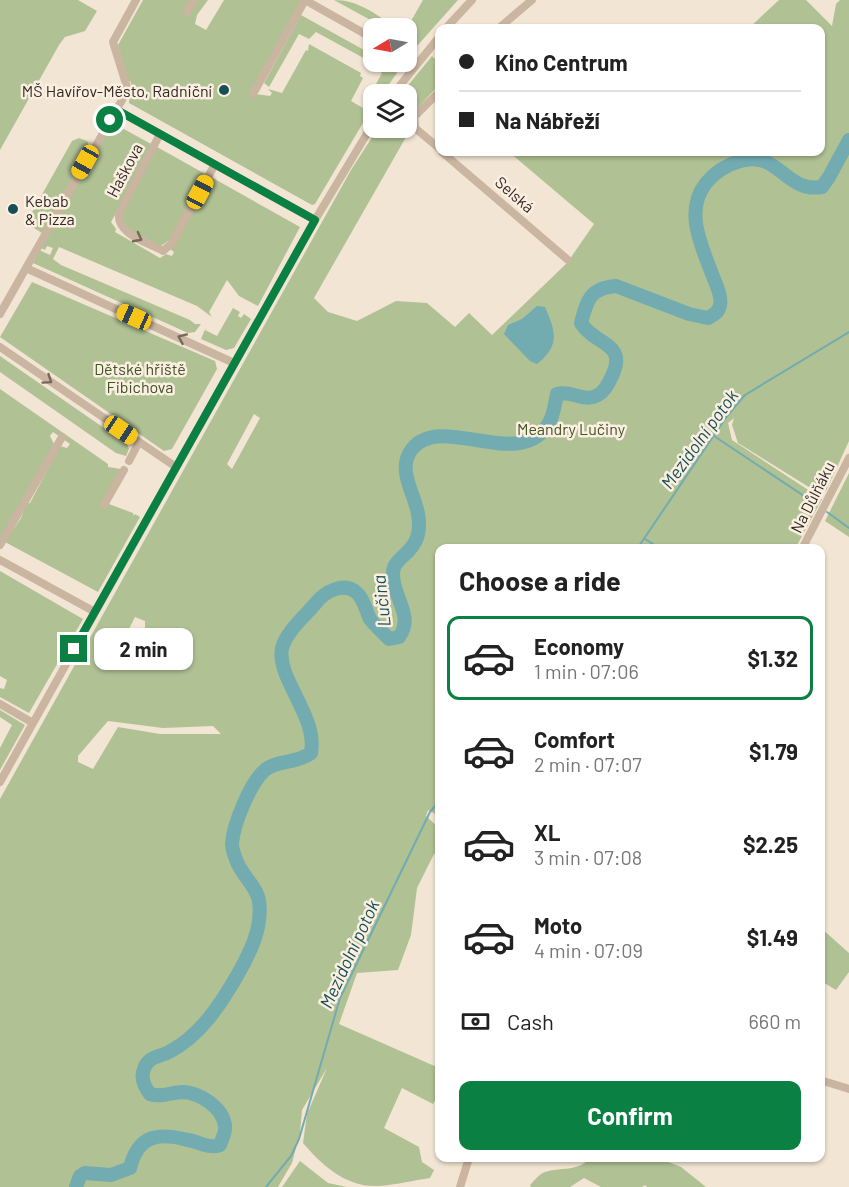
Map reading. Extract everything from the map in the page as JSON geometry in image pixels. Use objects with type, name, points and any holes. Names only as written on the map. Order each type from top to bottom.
[{"type":"street","points":[[0,314],[95,143],[117,110],[127,87],[113,42],[136,0]]},
{"type":"street","points":[[187,12],[194,0]]},
{"type":"street","points":[[253,94],[305,0],[363,33]]},
{"type":"street","points":[[450,24],[472,0]]},
{"type":"street","points":[[504,24],[532,0]]},
{"type":"street","points":[[417,62],[435,42]]},
{"type":"street","name":"Selská","points":[[435,96],[414,117],[415,128],[435,145]]},
{"type":"street","points":[[117,110],[213,166],[315,220]]},
{"type":"street","name":"Haškova","points":[[160,135],[119,213],[118,221],[122,229],[163,251],[171,244],[213,166]]},
{"type":"street","points":[[0,782],[234,363],[364,138]]},
{"type":"street","name":"Selská","points":[[448,156],[568,260]]},
{"type":"street","points":[[26,268],[234,363]]},
{"type":"street","points":[[0,347],[176,467]]},
{"type":"street","points":[[0,545],[62,437]]},
{"type":"street","points":[[129,461],[139,442]]},
{"type":"street","name":"Na Důlňáku","points":[[805,544],[849,458]]},
{"type":"street","points":[[104,505],[124,470]]},
{"type":"street","points":[[0,560],[95,612]]},
{"type":"street","points":[[0,704],[33,723]]},
{"type":"street","points":[[825,1082],[849,1089]]},
{"type":"street","points":[[459,1187],[468,1162]]},
{"type":"green space","points":[[0,0],[78,0],[97,11],[85,31],[65,37],[59,45],[0,150]]},
{"type":"green space","points":[[143,0],[208,0],[197,15],[195,24],[206,30],[224,0],[302,0],[255,94],[270,96],[272,93],[268,89],[282,93],[306,50],[308,51],[309,44],[361,73],[360,76],[363,78],[351,101],[363,108],[363,123],[315,204],[312,205],[129,103],[131,82],[128,81],[118,45]]},
{"type":"green space","points":[[334,0],[350,2],[382,18],[367,18]]},
{"type":"green space","points":[[423,0],[458,0],[435,24],[417,46],[417,18],[413,18]]},
{"type":"green space","name":"Meandry Lučiny","points":[[779,0],[806,0],[832,26],[836,4],[840,0],[849,0],[849,441],[826,491],[820,494],[738,443],[732,425],[734,418],[728,423],[732,440],[822,499],[798,544],[435,544],[435,814],[428,810],[426,816],[435,824],[435,854],[417,888],[411,935],[398,970],[357,973],[339,1024],[435,1066],[435,1101],[433,1104],[402,1088],[384,1128],[419,1147],[422,1162],[434,1170],[430,1178],[386,1185],[363,1185],[343,1178],[310,1151],[303,1143],[307,1114],[327,1068],[302,1110],[300,1133],[292,1163],[278,1187],[0,1187],[0,799],[351,170],[372,138],[405,138],[314,298],[328,312],[357,321],[396,301],[427,303],[455,327],[469,313],[492,335],[567,263],[594,224],[514,156],[825,156],[825,24],[753,24]],"holes":[[[254,414],[260,418],[232,469],[227,464]],[[135,617],[145,621],[145,639],[124,659],[117,655],[114,659],[101,651],[109,637],[121,645]],[[108,721],[163,728],[213,726],[221,734],[160,734],[118,727],[93,769],[78,762],[78,756]]]},
{"type":"green space","points":[[301,15],[363,49],[363,58],[316,32],[309,39],[299,34],[269,87],[264,83]]},
{"type":"green space","name":"Meandry Lučiny","points":[[432,56],[435,59],[435,89],[417,109],[417,84],[409,84]]},
{"type":"green space","points":[[380,72],[397,73],[389,84],[376,84],[382,73]]},
{"type":"green space","points":[[111,122],[153,145],[111,222],[116,229],[115,232],[160,258],[166,254],[172,256],[174,252],[170,249],[211,177],[300,227],[258,306],[239,296],[227,280],[209,312],[212,317],[197,306],[59,247],[53,259],[61,265],[195,324],[201,324],[195,332],[188,333],[33,263],[39,250],[50,255],[53,248],[47,246],[45,250],[41,248]]},
{"type":"green space","points":[[79,138],[87,141],[90,148],[42,233],[26,223],[72,141]]},
{"type":"green space","points":[[157,147],[207,175],[171,239],[161,246],[128,230],[120,214]]},
{"type":"green space","name":"Dětské hřiště Fibichova","points":[[32,282],[215,361],[217,369],[172,449],[164,451],[0,337]]},
{"type":"green space","points":[[233,308],[240,312],[238,316],[241,318],[244,314],[251,319],[234,348],[226,350],[201,339],[206,327],[205,330],[217,336]]},
{"type":"green space","points":[[0,356],[127,444],[129,449],[126,456],[116,453],[0,372]]},
{"type":"green space","points":[[0,389],[108,464],[108,467],[121,469],[109,504],[140,517],[98,592],[5,542],[21,518],[26,504],[30,503],[60,446],[67,448],[70,444],[53,432],[50,436],[54,444],[0,539]]},
{"type":"green space","points":[[849,473],[849,537],[825,521]]},
{"type":"green space","points":[[0,571],[83,619],[29,713],[0,697],[0,688],[4,689],[7,680],[0,676]]},
{"type":"green space","points":[[0,710],[25,725],[0,770],[0,748],[12,725],[0,717]]},
{"type":"green space","points":[[825,932],[849,953],[849,972],[836,990],[825,983]]},
{"type":"green space","points":[[300,1161],[328,1183],[347,1187],[282,1187]]},
{"type":"green space","points":[[585,1162],[668,1162],[681,1167],[706,1187],[647,1187],[645,1185],[642,1187],[601,1187],[584,1178],[570,1187],[531,1187],[530,1185],[543,1173]]},
{"type":"water","points":[[537,306],[545,307],[552,324],[554,338],[550,351],[537,364],[530,361],[504,334],[508,325],[522,319]]},
{"type":"waterway","name":"Lučina","points":[[76,1187],[80,1176],[85,1173],[111,1175],[130,1168],[138,1149],[151,1139],[167,1136],[208,1146],[220,1145],[225,1126],[216,1108],[204,1098],[190,1093],[150,1094],[143,1082],[143,1072],[148,1062],[180,1045],[209,1018],[238,974],[257,930],[260,911],[258,896],[239,867],[234,853],[232,844],[235,826],[248,794],[265,770],[311,753],[312,739],[309,725],[290,685],[282,660],[282,648],[287,636],[319,600],[329,592],[341,588],[353,590],[358,594],[370,619],[389,639],[399,637],[403,629],[404,614],[393,573],[398,561],[413,545],[419,527],[418,514],[406,473],[406,465],[412,449],[425,439],[442,436],[502,444],[521,443],[537,436],[550,421],[557,394],[588,398],[600,393],[612,376],[616,357],[608,345],[594,336],[581,323],[588,302],[600,289],[616,286],[689,314],[708,318],[714,314],[719,307],[720,296],[697,231],[696,218],[699,194],[706,183],[725,167],[753,159],[764,161],[799,184],[822,187],[849,140]]},
{"type":"waterway","name":"Mezidolní potok","points":[[640,544],[727,416],[745,395],[849,332]]},
{"type":"waterway","points":[[714,436],[816,504]]},
{"type":"waterway","points":[[827,512],[849,528]]},
{"type":"waterway","name":"Mezidolní potok","points":[[645,539],[653,544]]},
{"type":"waterway","name":"Mezidolní potok","points":[[266,1187],[291,1156],[299,1139],[340,998],[430,812],[435,806]]},
{"type":"place","name":"MŠ Havířov-Město, Radniční","points":[[224,90]]},
{"type":"place","name":"Kebab & Pizza","points":[[13,209]]},
{"type":"route","points":[[74,649],[315,220],[213,166],[117,110],[110,120]]}]
